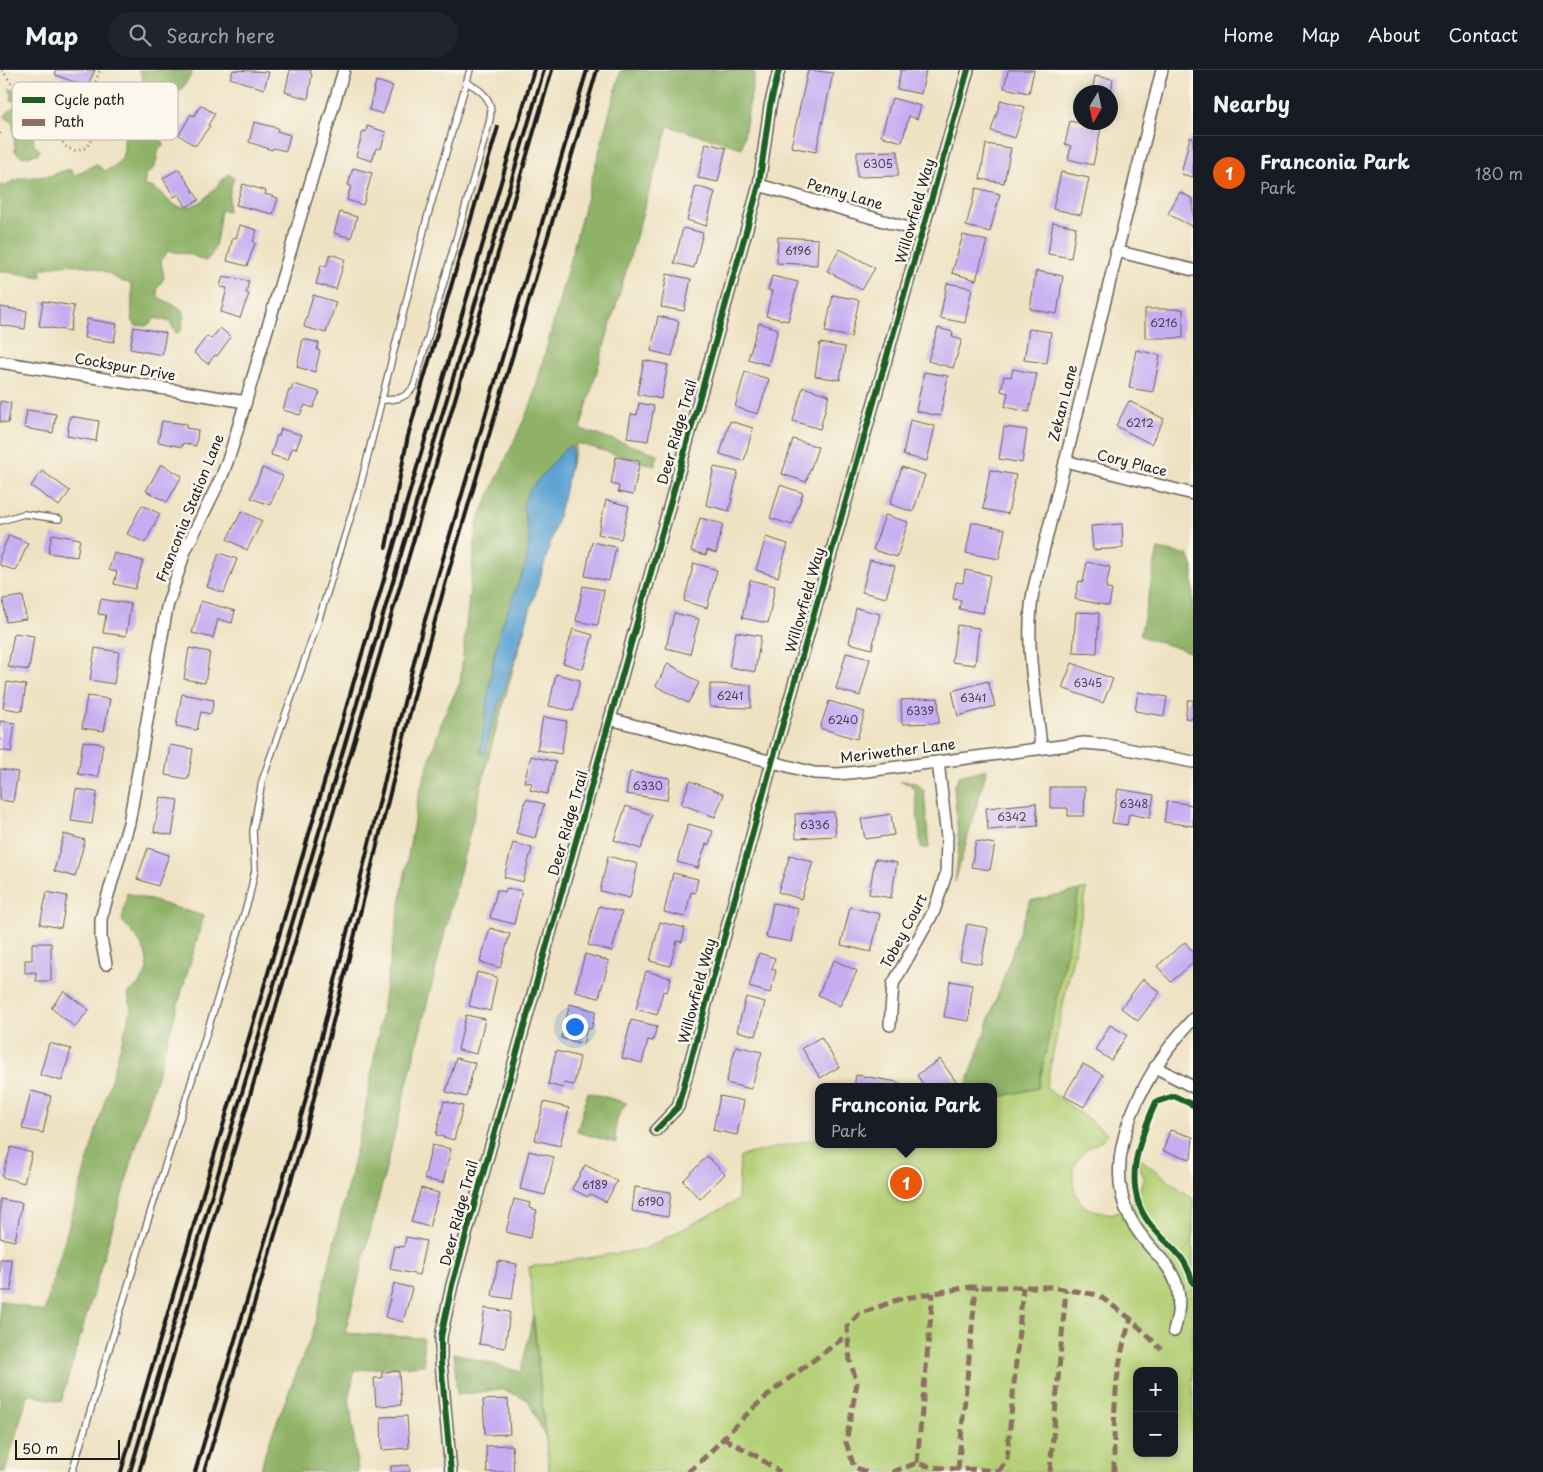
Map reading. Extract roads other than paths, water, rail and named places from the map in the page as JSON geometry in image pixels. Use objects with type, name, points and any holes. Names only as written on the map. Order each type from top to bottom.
[{"type":"street","name":"Franconia Station Lane","points":[[106,964],[101,938],[102,919],[129,823],[167,607],[185,551],[222,476],[246,402],[344,70]]},
{"type":"street","name":"Deer Ridge Trail","points":[[451,1472],[441,1362],[441,1337],[446,1310],[759,185],[770,106],[779,70]]},
{"type":"street","name":"Willowfield Way","points":[[656,1130],[678,1107],[772,762],[968,70]]},
{"type":"street","name":"Zekan Lane","points":[[1041,748],[1029,643],[1029,614],[1116,251],[1162,70]]},
{"type":"street","name":"Penny Lane","points":[[759,185],[922,232]]},
{"type":"street","points":[[1116,251],[1193,270]]},
{"type":"street","name":"Cockspur Drive","points":[[0,362],[246,402]]},
{"type":"street","name":"Cory Place","points":[[1065,461],[1193,494]]},
{"type":"street","name":"Meriwether Lane","points":[[610,719],[814,773],[839,774],[1084,743],[1107,745],[1193,762]]},
{"type":"street","name":"Tobey Court","points":[[890,1025],[893,984],[934,911],[946,874],[947,837],[938,762]]},
{"type":"street","points":[[1174,1331],[1181,1314],[1183,1300],[1181,1283],[1164,1256],[1136,1228],[1124,1206],[1119,1179],[1127,1129],[1139,1097],[1155,1067],[1193,1019]]},
{"type":"street","points":[[1155,1067],[1193,1087]]},
{"type":"lane","points":[[72,1472],[143,1236],[249,898],[255,870],[253,831],[262,781],[333,576],[360,487],[427,218],[470,70]]},
{"type":"lane","points":[[382,400],[400,398],[409,393],[414,386],[481,152],[491,112],[490,101],[481,90],[466,82]]},
{"type":"lane","points":[[0,522],[24,514],[59,520]]},
{"type":"water","points":[[571,446],[571,462],[553,536],[489,734],[485,754],[480,752],[494,656],[500,631],[528,557],[529,537],[523,506],[528,492],[565,449]]},
{"type":"railway","points":[[121,1472],[534,70]]},
{"type":"railway","points":[[130,1472],[544,70]]},
{"type":"railway","points":[[139,1472],[552,70]]},
{"type":"railway","points":[[195,1472],[304,1106],[422,630],[587,70]]},
{"type":"railway","points":[[204,1472],[305,1134],[416,689],[448,574],[597,70]]},
{"type":"railway","points":[[386,547],[408,436],[498,127]]},
{"type":"place","name":"Franconia Park","points":[[906,1183]]}]
